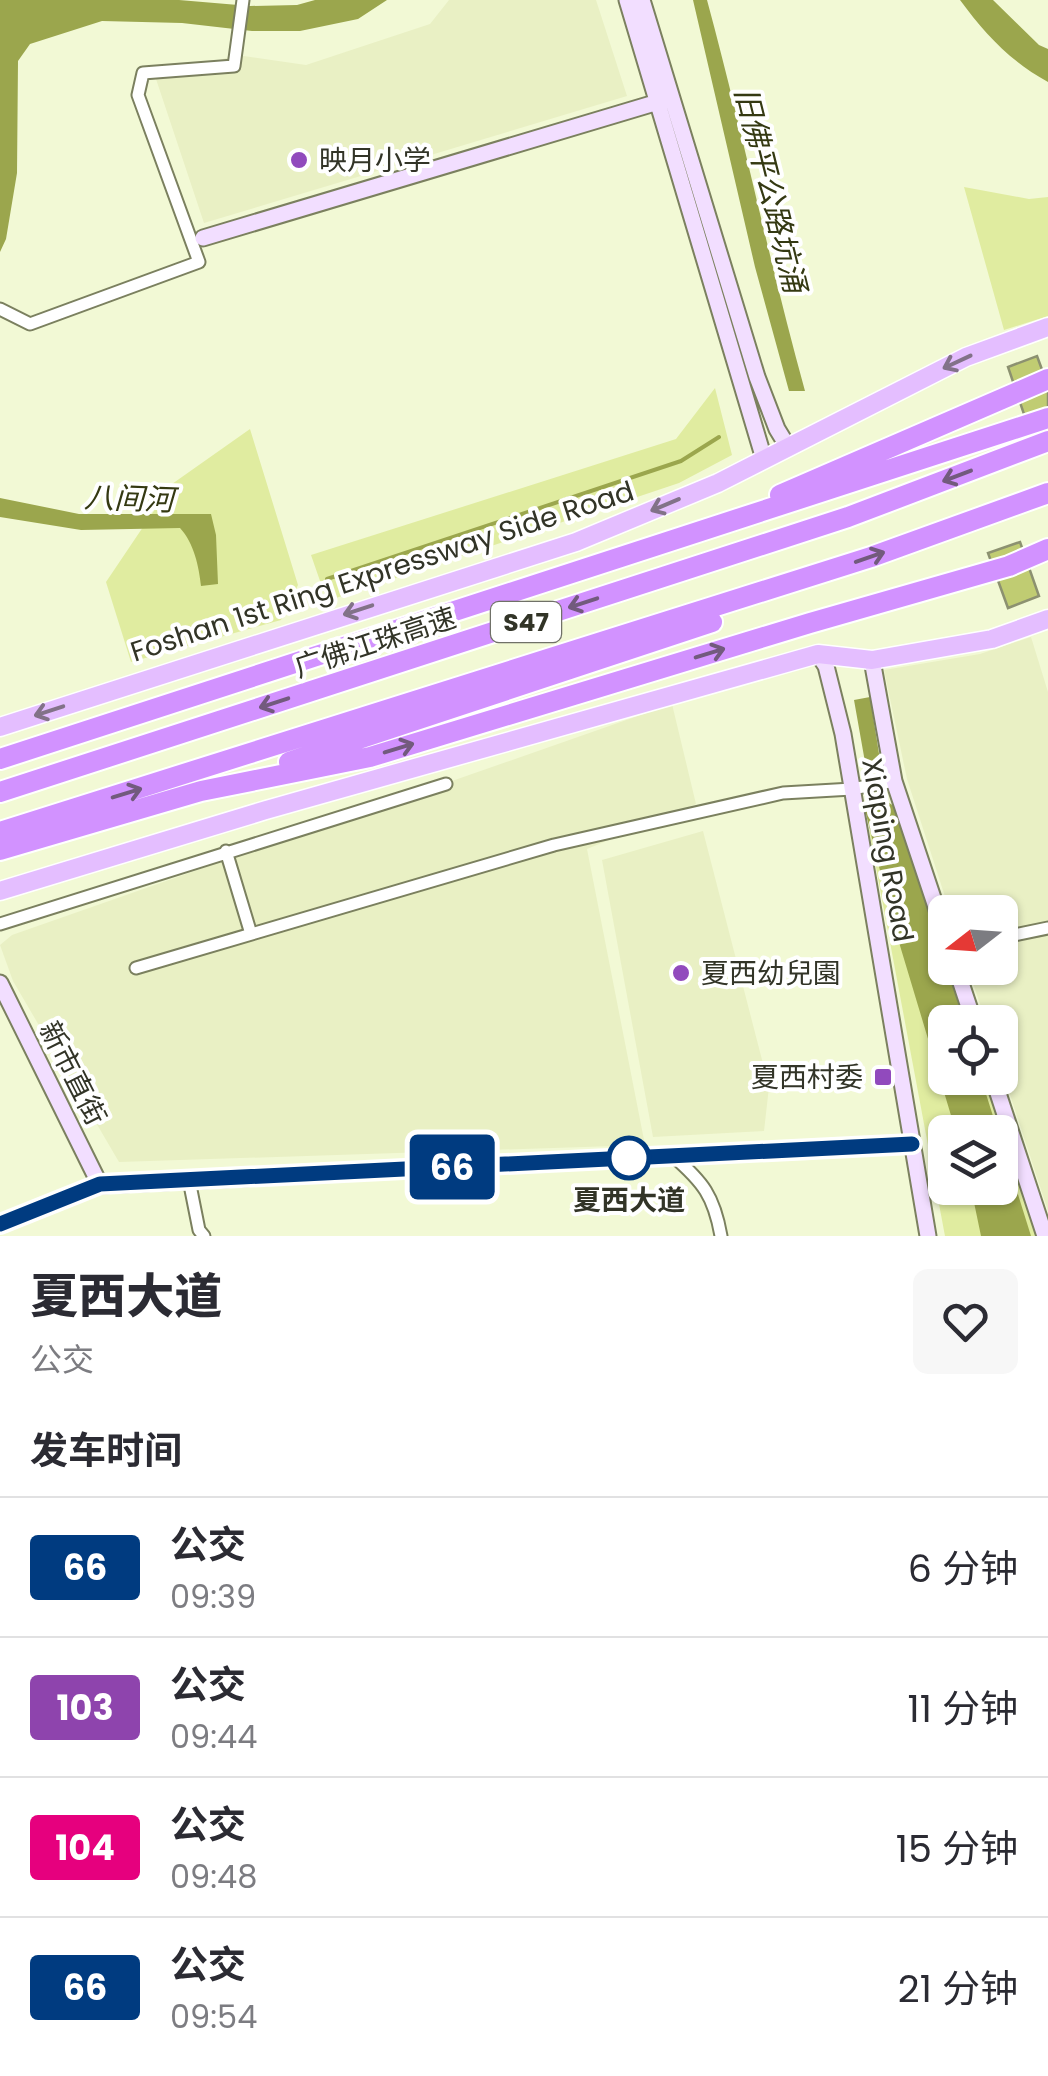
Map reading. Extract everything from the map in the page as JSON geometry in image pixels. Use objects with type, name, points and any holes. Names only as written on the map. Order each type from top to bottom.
[{"type":"highway","points":[[669,544],[1048,379]]},
{"type":"highway","points":[[0,759],[1048,418]]},
{"type":"highway","name":"广佛江珠高速","points":[[0,792],[848,518],[1048,441]]},
{"type":"highway","name":"S47","points":[[0,832],[824,572],[1048,493]]},
{"type":"highway","points":[[202,791],[370,757],[810,622],[1009,566],[1048,549]]},
{"type":"highway","points":[[0,850],[202,791],[735,615],[824,572]]},
{"type":"main road","points":[[627,0],[764,459]]},
{"type":"main road","points":[[642,0],[757,377],[788,447]]},
{"type":"main road","points":[[203,238],[658,102]]},
{"type":"main road","name":"Foshan 1st Ring Expressway Side Road","points":[[0,727],[576,542],[718,482],[966,358],[1048,327]]},
{"type":"main road","points":[[0,891],[266,810],[818,654],[872,660],[992,639],[1048,619]]},
{"type":"main road","name":"Xiaping Road","points":[[818,654],[826,666],[852,789],[928,1236]]},
{"type":"main road","points":[[872,660],[894,781],[932,895]]},
{"type":"main road","name":"新市直街","points":[[2,992],[100,1184]]},
{"type":"main road","points":[[999,1095],[1046,1236]]},
{"type":"main road","points":[[0,1224],[100,1184],[912,1144]]},
{"type":"street","points":[[0,309],[30,324],[199,262],[138,95],[143,73],[234,66],[241,12]]},
{"type":"street","points":[[136,968],[554,845],[783,793],[852,789],[894,781]]},
{"type":"street","points":[[0,924],[446,784]]},
{"type":"street","points":[[226,851],[251,934]]},
{"type":"street","points":[[1018,934],[1048,928]]},
{"type":"street","points":[[673,1156],[701,1180],[716,1209],[721,1236]]},
{"type":"street","points":[[189,1180],[204,1236]]},
{"type":"shaded area","points":[[0,0],[179,0],[250,6],[297,5],[315,0],[387,0],[358,19],[300,31],[102,21],[30,44],[18,61],[17,173],[6,239],[0,252]]},
{"type":"shaded area","name":"映月小学","points":[[449,0],[596,0],[627,96],[204,223],[156,79],[236,55],[306,65],[430,24]]},
{"type":"shaded area","points":[[693,0],[707,0],[805,391],[789,391],[755,267]]},
{"type":"shaded area","points":[[960,0],[993,0],[1039,45],[1048,49],[1048,82],[999,46]]},
{"type":"shaded area","points":[[964,187],[1029,199],[1048,197],[1048,316],[1004,330]]},
{"type":"shaded area","points":[[715,388],[732,455],[679,483],[327,601],[311,555],[676,439]]},
{"type":"shaded area","points":[[250,429],[298,585],[281,620],[131,662],[106,582],[172,484]]},
{"type":"shaded area","points":[[0,498],[79,514],[211,514],[218,584],[201,586],[192,548],[180,528],[81,530],[0,517]]},
{"type":"shaded area","points":[[1031,637],[1048,692],[1048,1211],[1010,1095],[1018,1095],[1018,1005],[980,1005],[974,985],[1018,985],[1018,895],[945,895],[907,779],[884,670],[980,654]]},
{"type":"shaded area","points":[[870,697],[880,760],[865,762],[854,700]]},
{"type":"shaded area","points":[[672,704],[696,804],[587,849],[645,1145],[119,1162],[13,981],[0,945],[12,935]]},
{"type":"shaded area","points":[[885,800],[898,809],[928,906],[928,985],[953,985],[959,1005],[928,1005],[928,1039],[865,810],[871,802]]},
{"type":"shaded area","points":[[897,821],[928,911],[928,985],[953,985],[960,1005],[928,1005],[928,1095],[991,1095],[998,1115],[928,1115],[928,1145],[869,830]]},
{"type":"shaded area","name":"夏西幼兒園","points":[[703,831],[769,1087],[764,1131],[653,1137],[602,860]]},
{"type":"shaded area","points":[[945,1095],[986,1095],[993,1115],[951,1115]]},
{"type":"shaded area","points":[[1018,1175],[1039,1236],[945,1236],[939,1205],[1018,1205]]},
{"type":"shaded area","points":[[1018,1194],[1031,1236],[981,1236],[975,1205],[1018,1205]]},
{"type":"building","points":[[1037,356],[1048,386],[1048,416],[1027,423],[1008,367]]},
{"type":"building","points":[[1020,542],[1039,596],[1008,608],[988,553]]},
{"type":"waterway","points":[[327,579],[681,461],[719,437]]},
{"type":"bus line","name":"66","points":[[0,1224],[100,1184],[912,1144]]},
{"type":"place","name":"映月小学","points":[[299,160]]},
{"type":"place","name":"夏西幼兒園","points":[[681,973]]},
{"type":"place","name":"夏西村委","points":[[883,1077]]},
{"type":"place","name":"夏西大道","points":[[629,1158]]},
{"type":"water label","name":"旧佛平公路坑涌","points":[[770,190]]},
{"type":"water label","name":"八间河","points":[[129,499]]}]
